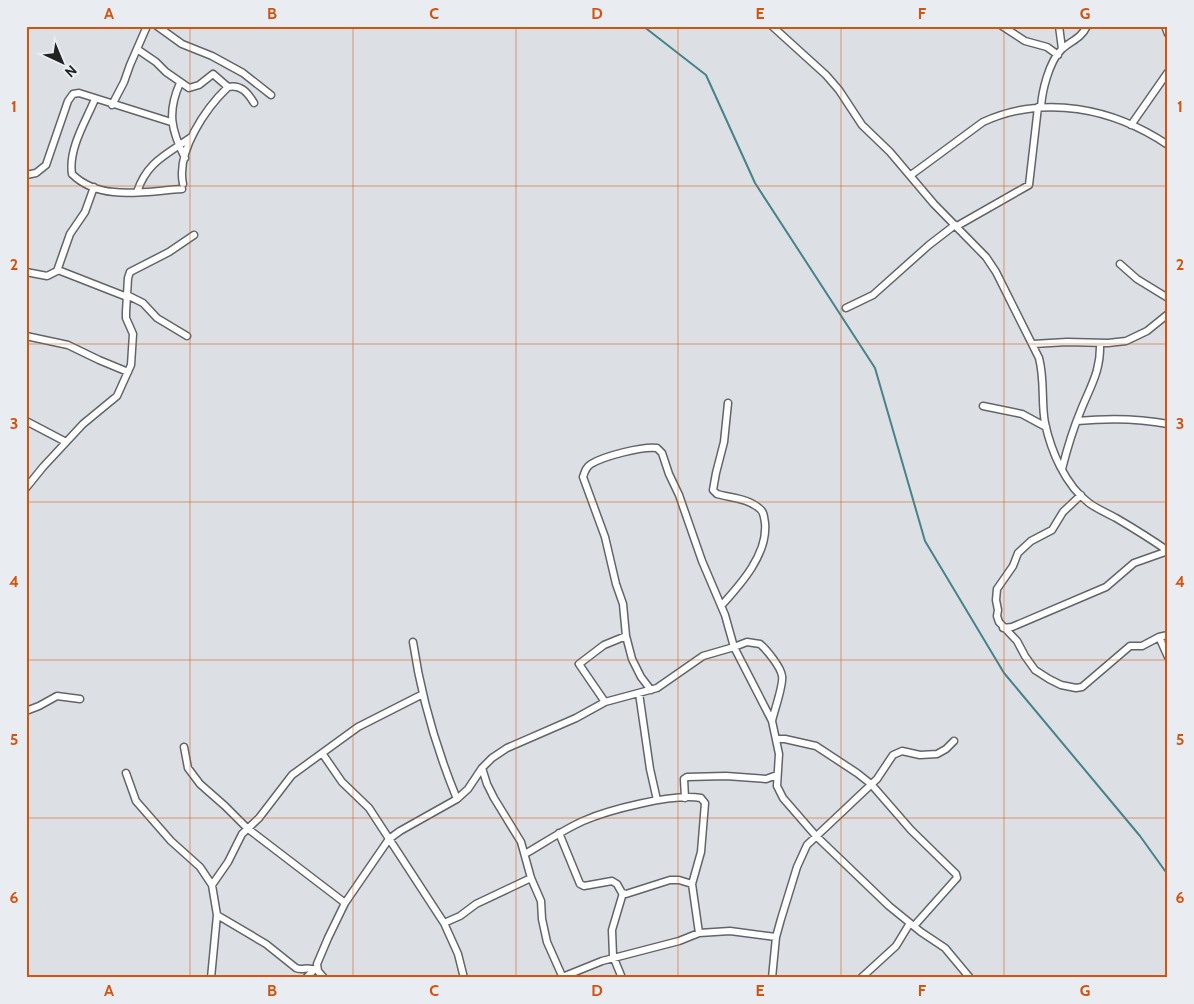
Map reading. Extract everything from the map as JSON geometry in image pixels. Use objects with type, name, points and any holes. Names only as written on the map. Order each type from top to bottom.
[{"type":"street","points":[[112,105],[124,82],[147,26]]},
{"type":"street","points":[[157,26],[182,44],[212,56],[243,73],[271,95]]},
{"type":"street","points":[[772,26],[826,74],[862,125],[890,152],[934,204],[986,257],[996,272],[1039,358],[1043,373],[1043,404],[1046,427],[1056,460],[1081,495],[1089,503],[1150,538],[1168,551]]},
{"type":"street","points":[[1002,26],[1025,41],[1060,52]]},
{"type":"street","points":[[1059,26],[1060,52]]},
{"type":"street","points":[[846,308],[873,295],[923,250],[956,225],[1029,185],[1042,95],[1047,79],[1060,52],[1079,38],[1086,26]]},
{"type":"street","points":[[1165,26],[1168,34]]},
{"type":"street","points":[[137,49],[156,62],[180,83],[190,88],[194,88],[213,74],[228,87]]},
{"type":"street","points":[[1131,125],[1165,80],[1168,72]]},
{"type":"street","points":[[180,83],[174,95],[171,122],[185,158]]},
{"type":"street","points":[[95,99],[75,145],[71,169],[72,174],[76,178],[109,192],[137,192],[182,186],[182,175],[190,138],[228,87],[233,86],[244,90],[254,103]]},
{"type":"street","points":[[26,175],[36,173],[46,165],[70,96],[73,94],[79,93],[112,105],[171,122]]},
{"type":"street","points":[[911,175],[983,122],[1021,109],[1056,106],[1089,110],[1131,125],[1168,145]]},
{"type":"street","points":[[137,192],[141,180],[151,166],[162,156],[190,138]]},
{"type":"street","points":[[26,272],[46,276],[58,270],[70,234],[84,212],[94,187]]},
{"type":"street","points":[[26,488],[83,424],[114,400],[128,372],[131,365],[133,334],[126,318],[130,272],[169,252],[194,235]]},
{"type":"street","points":[[1120,264],[1137,279],[1168,298]]},
{"type":"street","points":[[58,270],[143,303],[157,318],[187,336]]},
{"type":"street","points":[[1033,344],[1126,341],[1138,336],[1168,314]]},
{"type":"street","points":[[26,336],[68,345],[128,372]]},
{"type":"street","points":[[1062,469],[1070,439],[1097,372],[1100,359],[1100,343]]},
{"type":"street","points":[[721,606],[749,571],[761,546],[765,528],[762,510],[758,507],[742,499],[717,494],[714,490],[716,472],[724,442],[728,403]]},
{"type":"street","points":[[983,406],[1022,414],[1046,427]]},
{"type":"street","points":[[1077,421],[1133,418],[1168,424]]},
{"type":"street","points":[[26,421],[66,442]]},
{"type":"street","points":[[651,690],[636,668],[626,636],[623,604],[616,584],[605,537],[583,477],[585,469],[590,464],[641,448],[651,447],[660,449],[721,606],[734,647],[740,655],[753,687],[772,721],[777,739],[779,762],[776,786],[783,798],[816,836],[889,906],[945,948],[970,978]]},
{"type":"street","points":[[1081,495],[1063,512],[1052,530],[1031,541],[1018,553],[997,589],[998,620],[1003,628],[1017,640],[1035,670],[1049,680],[1076,688],[1082,687],[1130,646],[1142,646],[1159,637],[1168,635]]},
{"type":"street","points":[[1003,628],[1029,620],[1106,587],[1134,563],[1168,551]]},
{"type":"street","points":[[605,702],[579,664],[604,645],[626,636]]},
{"type":"street","points":[[1159,637],[1168,658]]},
{"type":"street","points":[[413,642],[423,694],[440,758],[457,799]]},
{"type":"street","points":[[306,978],[315,969],[319,956],[345,903],[388,839],[400,830],[457,799],[473,782],[482,768],[492,758],[507,748],[576,718],[605,702],[651,690],[664,684],[703,656],[747,642],[760,644],[780,670],[782,676],[782,683],[772,721]]},
{"type":"street","points":[[639,693],[650,769],[657,800]]},
{"type":"street","points":[[212,885],[228,862],[242,834],[259,818],[292,775],[358,727],[423,694]]},
{"type":"street","points":[[26,711],[57,696],[80,699]]},
{"type":"street","points":[[777,739],[816,746],[842,762],[871,784],[911,830],[956,876],[955,880],[912,925],[896,946],[862,978]]},
{"type":"street","points":[[772,978],[776,937],[798,866],[807,845],[871,784],[889,759],[898,752],[920,755],[937,754],[954,741]]},
{"type":"street","points":[[184,747],[188,768],[195,779],[247,828],[345,903]]},
{"type":"street","points":[[322,753],[342,782],[368,808],[444,923],[458,954],[464,978]]},
{"type":"street","points":[[482,768],[487,784],[518,835],[541,901],[542,919],[550,950],[562,977],[613,958],[679,941],[700,933],[730,931],[776,937]]},
{"type":"street","points":[[126,773],[136,801],[172,841],[200,867],[212,885],[217,914],[211,978]]},
{"type":"street","points":[[685,798],[684,779],[687,776],[766,779],[777,775]]},
{"type":"street","points":[[525,854],[585,820],[657,800],[701,798],[705,803],[701,852],[692,884],[700,933]]},
{"type":"street","points":[[560,833],[580,884],[586,886],[612,881],[617,884],[623,893]]},
{"type":"street","points":[[444,923],[457,918],[476,904],[532,878]]},
{"type":"street","points":[[623,893],[626,894],[670,880],[679,880],[692,884]]},
{"type":"street","points":[[622,978],[613,958],[612,930],[623,893]]},
{"type":"street","points":[[217,914],[266,944],[296,968],[301,970],[315,969],[324,978]]},
{"type":"waterway","points":[[643,26],[706,75],[755,183],[875,368],[925,541],[1004,673],[1140,836],[1168,875]]}]
